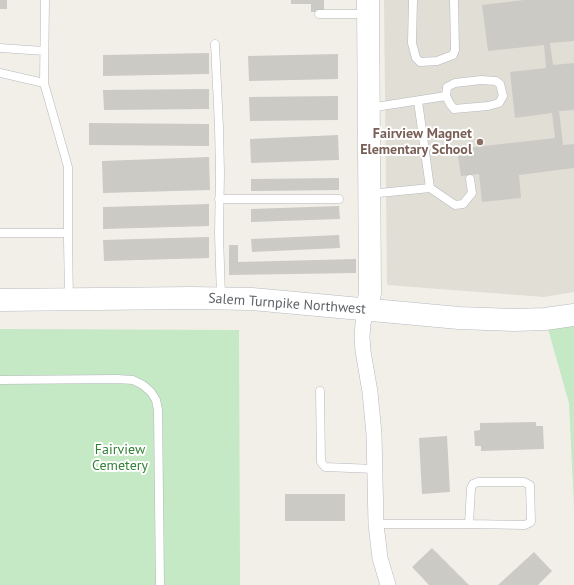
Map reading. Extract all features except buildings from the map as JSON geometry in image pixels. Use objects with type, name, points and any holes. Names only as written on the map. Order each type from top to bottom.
[{"type":"street","points":[[368,7],[370,293],[363,323],[362,337],[373,420],[376,524],[380,558],[388,585]]},
{"type":"street","name":"Salem Turnpike Northwest","points":[[0,300],[221,298],[252,299],[459,318],[514,320],[574,316]]},
{"type":"lane","points":[[45,0],[44,83],[68,167],[70,299]]},
{"type":"lane","points":[[413,0],[412,43],[416,58],[420,62],[437,61],[453,55],[455,50],[454,0]]},
{"type":"lane","points":[[319,14],[368,7]]},
{"type":"lane","points":[[215,44],[219,135],[219,234],[221,298]]},
{"type":"lane","points":[[0,48],[44,51]]},
{"type":"lane","points":[[0,73],[44,83]]},
{"type":"lane","points":[[481,80],[496,81],[500,84],[503,96],[499,103],[488,106],[454,109],[446,96],[447,87],[455,83],[481,80]]},
{"type":"lane","points":[[369,108],[446,96]]},
{"type":"lane","points":[[418,101],[430,188]]},
{"type":"lane","points":[[370,194],[430,188],[455,205],[463,204],[472,193],[470,179]]},
{"type":"lane","points":[[219,199],[339,199]]},
{"type":"lane","points":[[0,233],[68,233]]},
{"type":"lane","points":[[0,380],[133,380],[143,385],[151,392],[156,400],[158,410],[160,585]]},
{"type":"lane","points":[[320,390],[321,462],[325,467],[375,469]]},
{"type":"lane","points":[[376,524],[525,525],[531,522],[530,485],[524,482],[478,482],[474,484],[470,488],[469,524]]},
{"type":"shaded area","name":"Fairview Magnet Elementary School","points":[[384,0],[574,0],[574,292],[544,297],[387,285]]},
{"type":"green space","points":[[574,325],[574,506],[569,403],[548,329]]},
{"type":"green space","name":"Fairview Cemetery","points":[[0,329],[239,330],[240,585],[0,585]]},
{"type":"place","name":"Fairview Magnet Elementary School","points":[[480,142]]}]
